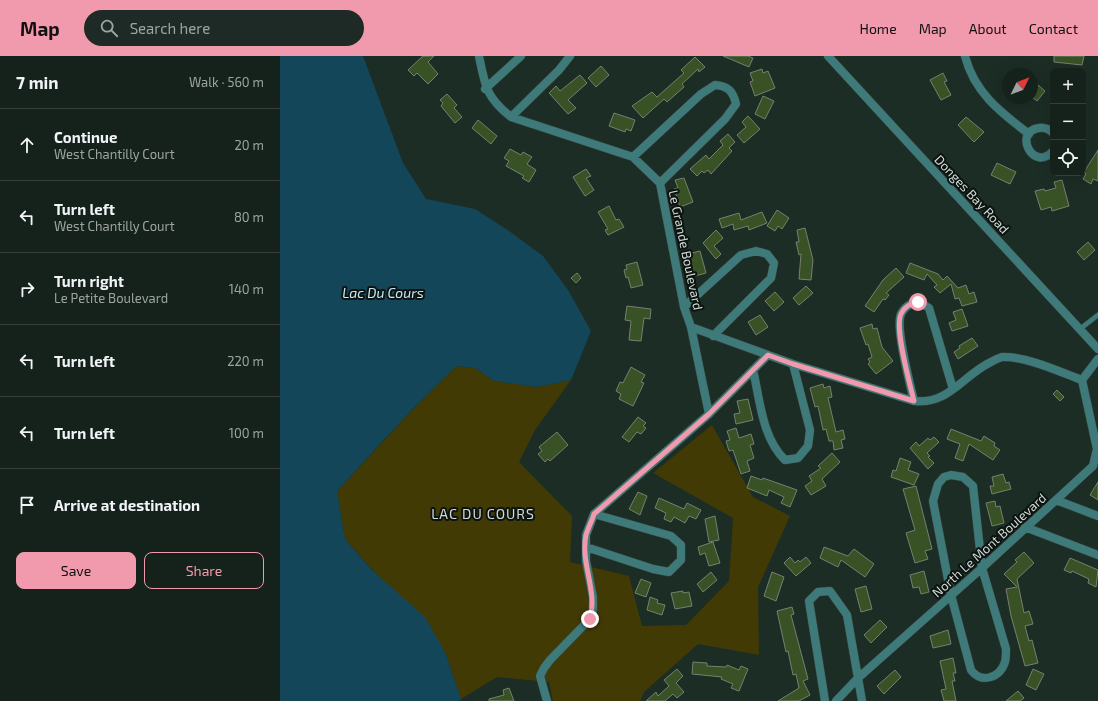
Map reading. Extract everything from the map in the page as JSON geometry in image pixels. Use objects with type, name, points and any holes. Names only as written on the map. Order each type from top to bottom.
[{"type":"street","name":"Le Grande Boulevard","points":[[479,56],[485,89],[498,106],[510,117],[633,157],[660,183],[684,307],[690,327],[709,414]]},
{"type":"street","points":[[485,89],[521,56]]},
{"type":"street","points":[[510,117],[559,70],[570,56]]},
{"type":"street","name":"Donges Bay Road","points":[[828,56],[1098,349]]},
{"type":"street","points":[[965,56],[968,71],[981,91],[996,108],[1029,134]]},
{"type":"street","points":[[633,157],[701,94],[714,85],[725,86],[733,94],[736,104],[725,119],[660,183]]},
{"type":"street","points":[[1050,130],[1042,127],[1037,128],[1029,134],[1026,143],[1033,155],[1042,157],[1050,153]]},
{"type":"street","points":[[684,307],[741,254],[756,251],[768,254],[774,263],[771,278],[713,336]]},
{"type":"street","points":[[914,401],[900,333],[900,316],[907,305],[918,302],[929,308],[953,390]]},
{"type":"street","points":[[690,327],[793,364],[914,401],[925,402],[940,399],[984,365],[1002,357],[1025,360],[1082,380],[1098,359]]},
{"type":"street","points":[[547,701],[540,676],[544,668],[590,619],[593,610],[593,597],[586,561],[586,535],[594,514],[709,414],[768,355]]},
{"type":"street","points":[[753,370],[768,436],[776,451],[785,460],[798,458],[808,446],[810,430],[793,364]]},
{"type":"street","name":"North Le Mont Boulevard","points":[[836,701],[857,679],[982,568],[1093,466],[1096,449],[1082,380]]},
{"type":"street","points":[[951,475],[963,477],[973,486],[982,568],[1006,649],[1005,662],[995,676],[984,679],[975,676],[971,670],[951,595],[933,501],[938,484],[944,477],[951,475]]},
{"type":"street","points":[[1056,500],[1098,516]]},
{"type":"street","points":[[586,547],[653,569],[669,572],[681,560],[681,544],[671,536],[594,514]]},
{"type":"street","points":[[1025,527],[1098,555]]},
{"type":"street","points":[[825,701],[809,601],[818,592],[830,591],[847,615],[862,701]]},
{"type":"lane","points":[[1080,329],[1098,315]]},
{"type":"shaded area","points":[[457,366],[475,368],[494,381],[537,387],[571,380],[535,430],[519,462],[572,516],[570,562],[629,576],[642,626],[686,625],[729,581],[733,518],[653,473],[712,425],[753,497],[790,516],[758,587],[759,655],[698,644],[644,692],[640,701],[553,701],[549,682],[497,677],[461,699],[445,652],[345,539],[337,491],[411,412]]},
{"type":"water","name":"Lac Du Cours","points":[[280,56],[363,56],[403,163],[426,199],[475,209],[509,231],[543,256],[568,290],[591,331],[571,380],[537,387],[494,381],[475,368],[457,366],[410,412],[337,491],[345,539],[371,569],[425,617],[445,652],[461,699],[459,701],[280,701]]},
{"type":"building","points":[[423,56],[434,56],[428,62],[438,74],[428,84],[417,73],[414,76],[408,70]]},
{"type":"building","points":[[723,56],[748,56],[753,58],[749,67]]},
{"type":"building","points":[[1054,56],[1084,56],[1082,65],[1054,62]]},
{"type":"building","points":[[695,57],[705,67],[699,72],[698,69],[682,84],[684,87],[667,102],[664,99],[643,118],[632,106],[652,92],[657,97],[684,73],[681,70]]},
{"type":"building","points":[[601,66],[609,75],[596,87],[588,78]]},
{"type":"building","points":[[762,69],[763,73],[768,71],[775,88],[755,96],[750,82],[753,81],[750,73]]},
{"type":"building","points":[[943,73],[947,81],[944,82],[951,95],[941,100],[930,80]]},
{"type":"building","points":[[580,75],[587,83],[568,100],[576,108],[568,114],[549,93],[556,86],[560,91]]},
{"type":"building","points":[[1038,85],[1045,91],[1038,100]]},
{"type":"building","points":[[447,94],[457,105],[454,108],[462,117],[455,123],[441,106],[443,103],[440,100]]},
{"type":"building","points":[[763,96],[774,101],[765,119],[755,114]]},
{"type":"building","points":[[614,113],[635,120],[631,131],[626,129],[625,132],[609,126]]},
{"type":"building","points":[[748,116],[760,129],[744,143],[737,135],[746,127],[742,122]]},
{"type":"building","points":[[966,117],[984,132],[974,142],[958,125]]},
{"type":"building","points":[[478,120],[497,136],[491,144],[472,128]]},
{"type":"building","points":[[728,134],[735,142],[729,148],[732,151],[711,174],[708,170],[704,173],[702,171],[697,176],[690,169],[706,155],[709,159],[723,145],[720,141]]},
{"type":"building","points":[[510,149],[521,155],[523,152],[532,157],[527,164],[536,170],[529,182],[522,178],[524,176],[506,166],[509,161],[504,158]]},
{"type":"building","points":[[1098,150],[1098,181],[1093,179],[1091,184],[1083,179],[1086,176],[1086,169]]},
{"type":"building","points":[[997,163],[1016,172],[1010,184],[991,175]]},
{"type":"building","points":[[586,169],[591,176],[586,178],[594,190],[585,196],[573,177]]},
{"type":"building","points":[[684,178],[693,202],[680,207],[674,189],[678,188],[675,180]]},
{"type":"building","points":[[1062,180],[1069,206],[1052,211],[1051,207],[1041,210],[1035,191],[1044,189],[1045,191],[1056,188],[1054,182]]},
{"type":"building","points":[[609,206],[616,220],[619,219],[624,227],[608,235],[605,230],[608,229],[598,212]]},
{"type":"building","points":[[777,210],[789,218],[782,229],[778,226],[775,231],[767,226]]},
{"type":"building","points":[[762,212],[767,223],[749,230],[748,226],[734,230],[733,224],[722,228],[719,219],[739,213],[741,220]]},
{"type":"building","points":[[805,228],[813,260],[811,280],[799,279],[801,254],[799,255],[796,242],[799,242],[797,230]]},
{"type":"building","points":[[716,230],[723,238],[714,246],[721,254],[716,259],[703,243]]},
{"type":"building","points":[[1088,242],[1095,250],[1084,260],[1077,252]]},
{"type":"building","points":[[700,251],[706,273],[695,276],[688,254]]},
{"type":"building","points":[[637,262],[643,285],[631,288],[624,270],[627,269],[626,265]]},
{"type":"building","points":[[910,263],[938,274],[943,280],[947,276],[958,288],[966,285],[969,294],[974,292],[977,302],[962,306],[959,298],[955,299],[951,284],[940,293],[934,287],[937,285],[927,274],[924,280],[906,273]]},
{"type":"building","points":[[896,268],[904,277],[886,293],[889,295],[885,300],[883,299],[874,312],[865,306],[883,280]]},
{"type":"building","points":[[577,273],[581,278],[576,283],[571,278]]},
{"type":"building","points":[[806,286],[813,293],[799,305],[793,298]]},
{"type":"building","points":[[775,292],[784,302],[774,311],[765,301]]},
{"type":"building","points":[[627,306],[651,309],[650,319],[644,318],[641,341],[629,340],[631,321],[625,320]]},
{"type":"building","points":[[962,309],[968,326],[952,331],[949,323],[956,320],[953,312]]},
{"type":"building","points":[[760,315],[768,327],[756,335],[748,322]]},
{"type":"building","points":[[872,324],[873,329],[877,328],[882,347],[893,361],[876,374],[868,364],[870,362],[868,359],[872,357],[868,344],[866,345],[860,328]]},
{"type":"building","points":[[972,338],[978,346],[958,359],[954,352],[960,348],[959,346]]},
{"type":"building","points":[[631,367],[645,375],[641,382],[644,383],[633,406],[619,399],[621,394],[616,391],[620,382],[623,383]]},
{"type":"building","points":[[823,384],[824,388],[830,386],[832,397],[828,398],[836,432],[843,430],[845,439],[841,440],[843,448],[834,450],[833,441],[829,441],[826,429],[823,430],[818,406],[815,407],[810,388]]},
{"type":"building","points":[[1057,390],[1064,397],[1060,401],[1053,394]]},
{"type":"building","points":[[748,399],[753,420],[736,424],[734,414],[740,413],[737,401]]},
{"type":"building","points":[[638,417],[646,423],[643,426],[646,428],[641,434],[637,432],[629,442],[622,437]]},
{"type":"building","points":[[736,428],[739,438],[751,434],[754,444],[750,445],[754,458],[747,461],[750,471],[741,474],[733,450],[729,451],[726,441],[730,440],[727,431]]},
{"type":"building","points":[[951,429],[981,441],[984,436],[995,443],[994,446],[1000,450],[993,460],[969,444],[963,461],[955,458],[960,444],[947,439]]},
{"type":"building","points":[[557,432],[568,445],[550,461],[548,459],[545,462],[538,454],[542,451],[539,447]]},
{"type":"building","points":[[934,437],[939,442],[927,453],[930,456],[928,457],[934,463],[928,469],[910,448],[916,442],[919,446],[928,438],[930,440]]},
{"type":"building","points":[[832,453],[840,462],[822,479],[826,486],[811,495],[805,486],[812,481],[809,476],[821,468],[818,466]]},
{"type":"building","points":[[900,458],[911,462],[908,470],[919,474],[914,485],[891,477],[893,470],[896,471]]},
{"type":"building","points":[[1003,474],[1006,483],[1009,482],[1011,489],[992,494],[990,486],[994,486],[992,477]]},
{"type":"building","points":[[751,476],[762,480],[763,478],[797,490],[790,507],[781,503],[784,497],[769,490],[767,496],[747,488]]},
{"type":"building","points":[[1098,482],[1098,500],[1090,495]]},
{"type":"building","points":[[916,486],[932,549],[925,551],[928,559],[915,563],[906,533],[915,530],[903,489]]},
{"type":"building","points":[[638,492],[647,496],[640,515],[629,509]]},
{"type":"building","points":[[659,498],[684,509],[687,503],[701,510],[696,519],[689,516],[685,523],[674,517],[671,522],[664,519],[666,513],[655,508]]},
{"type":"building","points":[[995,501],[996,507],[1000,506],[1004,523],[992,526],[986,503]]},
{"type":"building","points":[[715,516],[719,540],[709,542],[705,519]]},
{"type":"building","points":[[713,542],[720,563],[709,566],[705,553],[700,555],[698,547]]},
{"type":"building","points":[[824,547],[848,556],[854,549],[874,564],[865,577],[841,560],[838,567],[820,558]]},
{"type":"building","points":[[1024,552],[1034,563],[1017,579],[1024,613],[1029,611],[1033,624],[1025,626],[1029,641],[1032,640],[1038,663],[1025,666],[1011,616],[1006,589],[1017,587],[1004,574],[1017,562],[1015,560]]},
{"type":"building","points":[[790,557],[795,563],[798,560],[800,562],[806,557],[811,563],[796,576],[784,563]]},
{"type":"building","points":[[1070,558],[1098,570],[1096,587],[1088,583],[1089,579],[1072,571],[1071,573],[1064,570]]},
{"type":"building","points":[[924,571],[929,592],[921,594],[919,587],[913,588],[910,575]]},
{"type":"building","points":[[711,572],[717,580],[703,592],[697,584]]},
{"type":"building","points":[[772,572],[784,577],[776,601],[764,596]]},
{"type":"building","points":[[641,579],[651,583],[646,597],[635,593]]},
{"type":"building","points":[[866,586],[872,609],[861,612],[855,589]]},
{"type":"building","points":[[683,591],[683,593],[689,592],[692,606],[675,609],[671,593]]},
{"type":"building","points":[[650,597],[658,600],[657,603],[665,605],[662,615],[647,610]]},
{"type":"building","points":[[792,607],[794,614],[791,615],[808,679],[803,681],[810,695],[799,701],[778,701],[799,688],[796,674],[793,675],[788,651],[786,652],[777,611]]},
{"type":"building","points":[[880,620],[887,627],[871,643],[864,635]]},
{"type":"building","points":[[948,630],[951,644],[933,648],[930,636]]},
{"type":"building","points":[[953,658],[956,673],[953,673],[955,681],[952,681],[956,701],[944,701],[941,690],[946,689],[940,661]]},
{"type":"building","points":[[693,662],[707,663],[707,666],[726,667],[727,665],[739,670],[741,666],[748,669],[739,691],[731,688],[733,684],[721,679],[722,677],[692,674]]},
{"type":"building","points":[[677,669],[683,676],[676,683],[684,692],[677,698],[673,694],[665,701],[646,701],[656,692],[658,696],[669,686],[664,680]]},
{"type":"building","points":[[1033,669],[1044,674],[1036,690],[1026,685]]},
{"type":"building","points":[[895,670],[901,677],[884,694],[877,686]]},
{"type":"building","points":[[509,688],[514,701],[489,701],[489,699],[504,695],[503,690]]},
{"type":"building","points":[[1018,691],[1024,698],[1020,701],[1006,701]]},
{"type":"district","name":"LAC DU COURS","points":[[483,514]]},
{"type":"route","points":[[590,619],[593,610],[593,597],[586,561],[586,535],[594,514],[709,414],[768,355],[914,401],[900,333],[900,316],[907,305],[918,302]]}]
